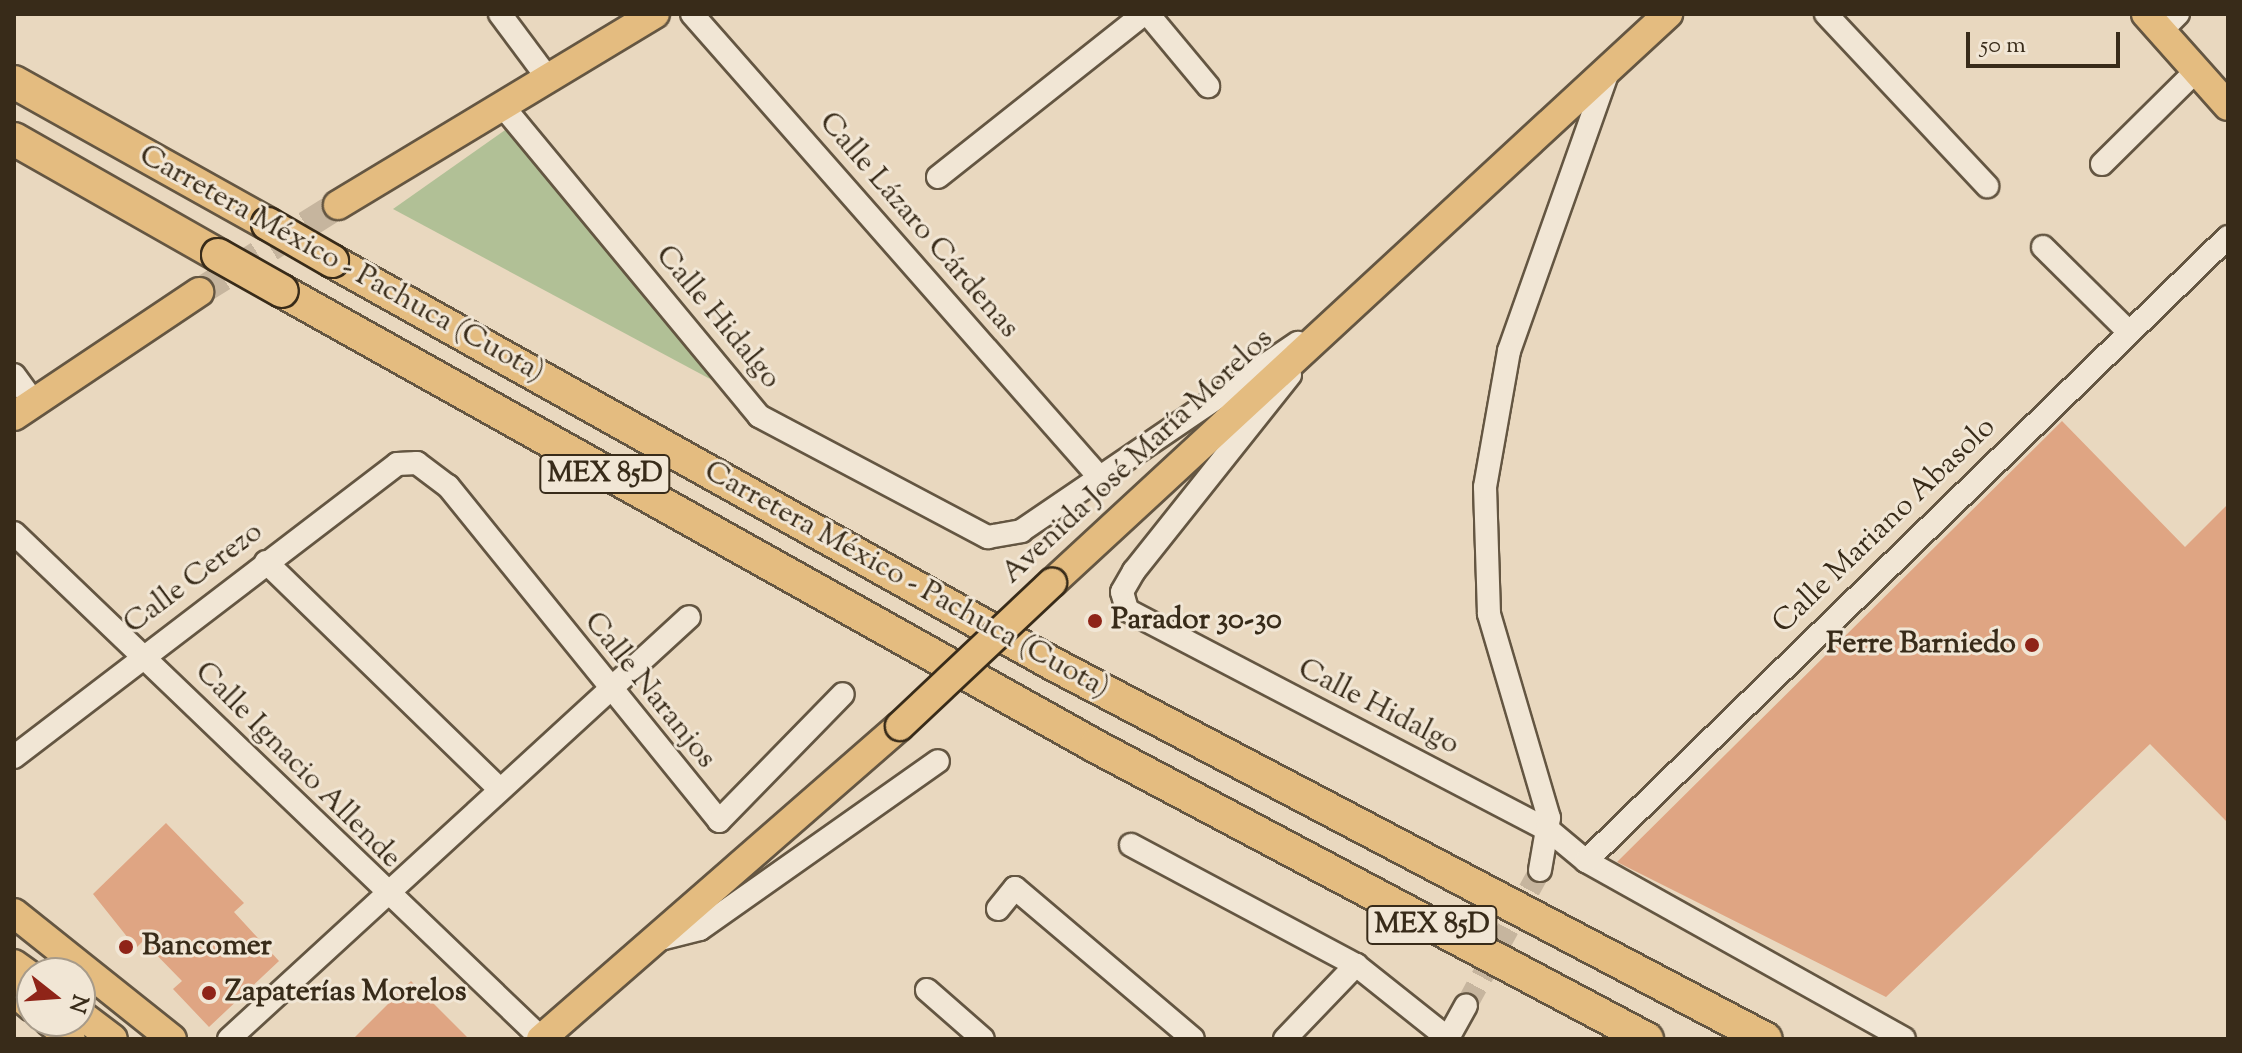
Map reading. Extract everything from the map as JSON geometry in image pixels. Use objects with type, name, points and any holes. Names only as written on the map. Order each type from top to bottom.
[{"type":"highway","name":"Carretera México - Pachuca (Cuota)","points":[[14,82],[1055,665],[1766,1039]]},
{"type":"highway","name":"Carretera México - Pachuca (Cuota)","points":[[14,139],[1095,746],[1647,1039]]},
{"type":"main road","points":[[338,205],[655,14]]},
{"type":"main road","name":"Avenida José María Morelos","points":[[541,1039],[900,726],[1611,62],[1668,14]]},
{"type":"main road","points":[[2162,20],[2197,70],[2228,106]]},
{"type":"main road","points":[[24,409],[199,292]]},
{"type":"main road","points":[[14,913],[172,1039]]},
{"type":"main road","points":[[96,1026],[113,1039]]},
{"type":"street","points":[[500,14],[547,77]]},
{"type":"street","name":"Calle Lázaro Cárdenas","points":[[692,14],[1100,478]]},
{"type":"street","points":[[938,177],[1146,14],[1208,86]]},
{"type":"street","points":[[1826,14],[1987,186]]},
{"type":"street","points":[[1540,870],[1550,831],[1489,614],[1485,487],[1509,351],[1611,62]]},
{"type":"street","points":[[2102,164],[2197,70]]},
{"type":"street","name":"Calle Hidalgo","points":[[501,104],[759,416],[988,537],[1021,531],[1333,322]]},
{"type":"street","name":"Calle Mariano Abasolo","points":[[1586,861],[2228,237]]},
{"type":"street","points":[[2043,247],[2128,331]]},
{"type":"street","name":"Calle Hidalgo","points":[[1333,322],[1134,571],[1121,601],[1134,616],[1550,831],[1586,861],[1904,1039]]},
{"type":"street","points":[[14,375],[24,409]]},
{"type":"street","name":"Calle Cerezo","points":[[14,757],[142,656],[397,464],[417,463]]},
{"type":"street","name":"Calle Naranjos","points":[[417,463],[448,486],[608,690],[719,821],[843,694]]},
{"type":"street","name":"Calle Ignacio Allende","points":[[14,533],[384,894],[541,1039]]},
{"type":"street","points":[[266,562],[498,788]]},
{"type":"street","points":[[229,1039],[498,788],[689,617]]},
{"type":"street","points":[[656,940],[700,929],[938,761]]},
{"type":"street","points":[[1131,845],[1356,965],[1449,1039],[1466,1006]]},
{"type":"street","points":[[998,909],[1015,888],[1193,1039]]},
{"type":"street","points":[[1285,1039],[1356,965]]},
{"type":"street","points":[[927,990],[983,1039]]},
{"type":"green space","points":[[508,128],[712,380],[393,209]]},
{"type":"building","name":"Ferre Barniedo","points":[[2062,421],[2185,547],[2228,504],[2228,823],[2150,744],[1886,997],[1617,862]]},
{"type":"building","points":[[166,823],[244,903],[234,912],[279,961],[209,1027],[173,989],[182,981],[143,941],[136,948],[93,894]]},
{"type":"building","points":[[411,981],[469,1039],[353,1039]]},
{"type":"tunnel","points":[[199,292],[338,205]]},
{"type":"tunnel","points":[[1466,1006],[1540,870]]},
{"type":"place","name":"Parador 30-30","points":[[1095,621]]},
{"type":"place","name":"Ferre Barniedo","points":[[2032,645]]},
{"type":"place","name":"Bancomer","points":[[126,947]]},
{"type":"place","name":"Zapaterías Morelos","points":[[209,993]]}]
